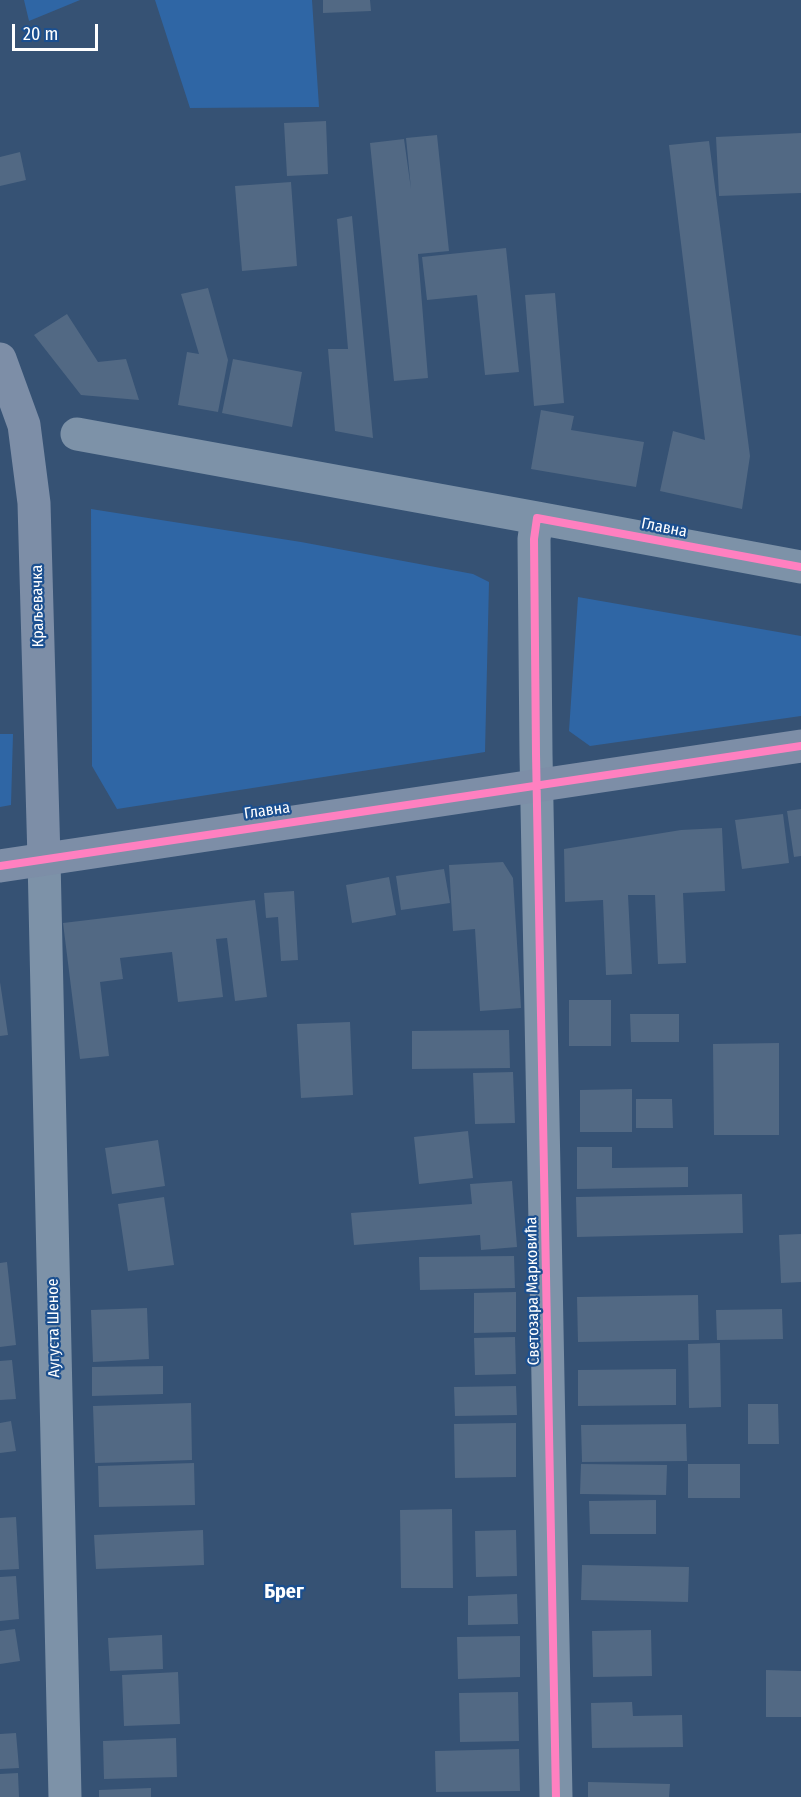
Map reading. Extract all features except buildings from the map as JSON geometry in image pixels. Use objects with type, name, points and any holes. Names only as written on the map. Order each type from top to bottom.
[{"type":"main road","name":"Краљевачка","points":[[0,359],[10,411],[30,456],[35,511],[44,859]]},
{"type":"main road","name":"Главна","points":[[0,866],[801,746]]},
{"type":"street","name":"Главна","points":[[77,434],[801,567]]},
{"type":"street","points":[[537,518],[534,539],[538,785]]},
{"type":"street","name":"Светозара Марковића","points":[[538,785],[556,1797]]},
{"type":"street","name":"Аугуста Шеное","points":[[44,859],[65,1797]]},
{"type":"shaded area","points":[[24,0],[80,0],[29,21]]},
{"type":"shaded area","points":[[155,0],[312,0],[319,107],[190,108]]},
{"type":"shaded area","points":[[91,509],[301,542],[473,574],[489,582],[485,752],[117,809],[92,766]]},
{"type":"shaded area","points":[[578,597],[801,636],[801,716],[590,746],[569,731]]},
{"type":"shaded area","points":[[0,734],[13,734],[11,805],[0,807]]},
{"type":"cycle path","points":[[556,1797],[536,754],[534,539],[537,518],[801,567]]},
{"type":"cycle path","points":[[0,866],[801,746]]},
{"type":"district","name":"Брег","points":[[284,1592]]}]
